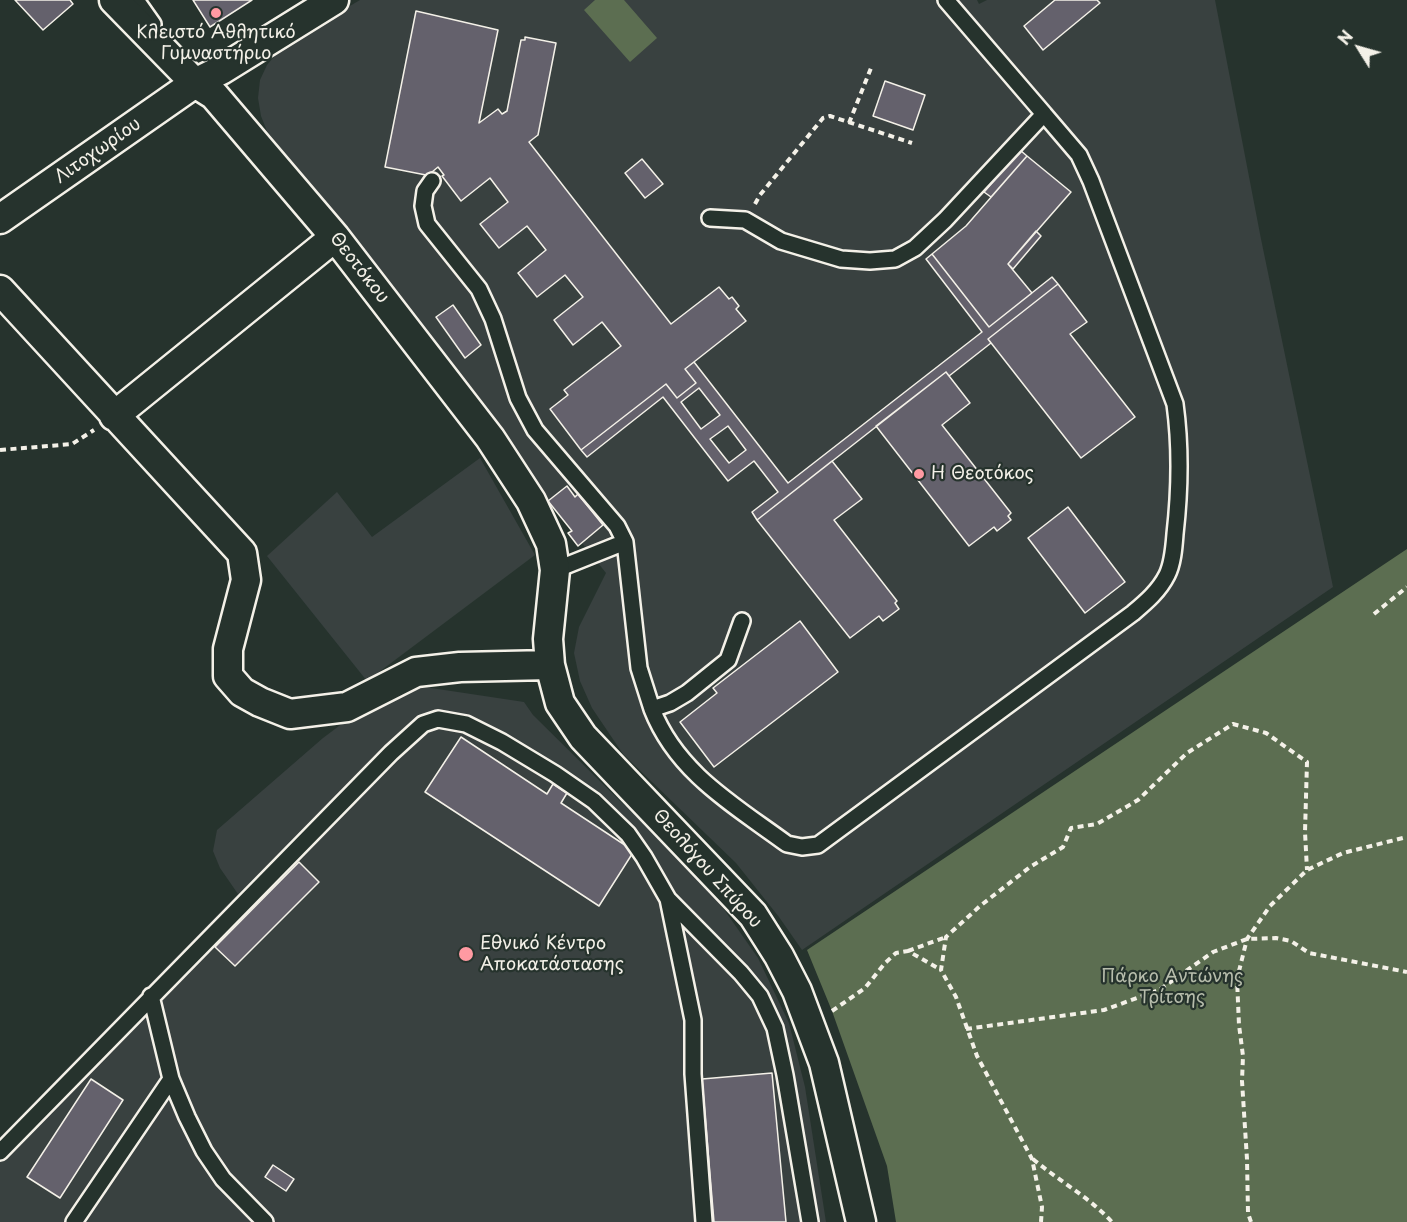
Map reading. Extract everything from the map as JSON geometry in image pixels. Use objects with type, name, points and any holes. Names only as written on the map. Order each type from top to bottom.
[{"type":"street","name":"Θεοτόκου","points":[[114,0],[195,83],[214,95],[336,237],[496,447],[531,501],[551,544],[555,570]]},
{"type":"street","name":"Λιτοχωρίου","points":[[0,219],[195,83],[221,70],[334,0]]},
{"type":"street","points":[[114,416],[336,237]]},
{"type":"street","points":[[0,290],[242,553],[246,580],[228,649],[228,676],[242,692],[290,714],[347,707],[416,672],[460,667],[550,665]]},
{"type":"street","name":"Θεολόγου Σπύρου","points":[[555,570],[548,639],[550,665],[560,703],[583,737],[753,915],[779,956],[807,1014],[824,1063],[861,1222]]},
{"type":"lane","points":[[136,0],[195,83]]},
{"type":"lane","points":[[432,181],[425,191],[423,206],[427,224],[479,289],[494,319],[518,398],[535,430],[616,526],[625,542],[639,668],[652,709],[667,741],[700,780],[787,844],[802,848],[818,844],[1133,613],[1154,595],[1168,574],[1173,554],[1179,493],[1179,437],[1175,404],[1091,181],[1079,155],[946,0]]},
{"type":"lane","points":[[710,218],[745,220],[781,241],[841,259],[870,261],[895,259],[915,248],[945,220],[1044,114]]},
{"type":"lane","points":[[555,570],[625,542]]},
{"type":"lane","points":[[652,709],[670,703],[687,693],[728,660],[741,621]]},
{"type":"lane","points":[[0,1152],[391,753],[423,724],[438,719],[466,724],[502,742],[594,801],[628,834],[668,899],[741,973],[760,996],[775,1029],[810,1222]]},
{"type":"lane","points":[[668,899],[693,1020],[693,1074],[704,1222]]},
{"type":"lane","points":[[151,996],[171,1078],[204,1151],[223,1179],[264,1222]]},
{"type":"lane","points":[[74,1222],[171,1078]]},
{"type":"path","points":[[849,123],[871,68]]},
{"type":"path","points":[[745,220],[760,195],[823,118],[830,116],[912,143]]},
{"type":"path","points":[[0,450],[72,444],[114,416]]},
{"type":"path","points":[[1374,614],[1407,587]]},
{"type":"path","points":[[807,1014],[832,1011],[865,988],[896,953],[946,937],[980,906],[1030,867],[1063,847],[1071,828],[1097,824],[1138,800],[1188,753],[1233,724],[1266,733],[1307,762],[1305,832],[1307,870]]},
{"type":"path","points":[[1251,1222],[1237,980],[1247,939],[1270,906],[1307,870],[1343,853],[1407,837]]},
{"type":"path","points":[[941,970],[946,937]]},
{"type":"path","points":[[966,1029],[1104,1010],[1159,990],[1213,952],[1247,939],[1276,938],[1291,941],[1309,953],[1407,972]]},
{"type":"path","points":[[908,951],[941,970],[956,997],[977,1056],[1032,1159],[1042,1207],[1041,1222]]},
{"type":"path","points":[[1032,1159],[1084,1197],[1112,1222]]},
{"type":"path","points":[[1246,1222],[1249,1217]]},
{"type":"shaded area","name":"Η Θεοτόκος","points":[[360,0],[977,0],[979,4],[987,0],[1215,0],[1261,239],[1333,587],[802,950],[736,863],[623,754],[592,708],[580,681],[574,653],[579,627],[606,573],[582,543],[578,546],[568,533],[571,530],[436,348],[267,131],[261,116],[258,98],[260,80],[267,65],[277,53],[306,32]]},
{"type":"shaded area","points":[[480,458],[535,555],[367,681],[267,556],[337,492],[372,537]]},
{"type":"shaded area","name":"Εθνικό Κέντρο Αποκατάστασης","points":[[418,686],[524,702],[533,715],[666,844],[714,895],[758,958],[789,1023],[805,1087],[826,1222],[0,1222],[0,1137],[238,894],[220,868],[213,851],[217,830],[323,738],[375,699]]},
{"type":"green space","points":[[595,0],[624,0],[657,38],[630,62],[584,10]]},
{"type":"green space","name":"Πάρκο Αντώνης Τρίτσης","points":[[1407,549],[1407,1222],[896,1222],[887,1166],[832,1011],[807,950]]},
{"type":"building","points":[[15,0],[70,0],[73,4],[43,30]]},
{"type":"building","name":"Κλειστό Αθλητικό Γυμναστήριο","points":[[193,0],[252,0],[210,27]]},
{"type":"building","points":[[1055,0],[1097,0],[1100,3],[1043,50],[1024,26]]},
{"type":"building","points":[[416,11],[498,30],[479,123],[498,109],[502,114],[507,111],[521,40],[525,40],[525,37],[556,43],[538,135],[529,142],[671,324],[719,287],[729,299],[732,297],[739,306],[736,309],[746,321],[685,369],[696,383],[677,398],[666,384],[581,450],[550,409],[568,395],[564,390],[621,346],[602,322],[573,345],[554,320],[583,297],[565,275],[537,297],[518,273],[546,250],[527,226],[499,248],[480,224],[508,202],[490,178],[461,201],[438,167],[431,176],[385,167]]},
{"type":"building","points":[[885,81],[925,95],[913,130],[873,116]]},
{"type":"building","points":[[1020,150],[1027,156],[991,197],[984,192]]},
{"type":"building","points":[[1027,156],[1071,192],[1008,264],[1032,293],[989,327],[932,254],[966,226]]},
{"type":"building","points":[[642,159],[663,184],[645,198],[625,173]]},
{"type":"building","points":[[1036,231],[1041,236],[1013,269],[1008,264]]},
{"type":"building","points":[[932,254],[989,327],[1052,277],[1058,284],[988,339],[991,343],[949,376],[946,372],[757,520],[752,512],[778,492],[754,461],[728,481],[663,397],[587,457],[581,450],[666,384],[677,398],[696,383],[685,369],[694,362],[788,483],[982,332],[926,259]],"holes":[[[699,388],[720,415],[701,429],[681,402]],[[728,426],[746,450],[729,463],[710,439]]]},
{"type":"building","points":[[1058,284],[1087,322],[1070,334],[1135,417],[1081,458],[988,339]]},
{"type":"building","points":[[453,305],[481,345],[465,358],[436,317]]},
{"type":"building","points":[[946,372],[970,403],[942,425],[1011,513],[1008,516],[1011,520],[997,531],[994,527],[969,546],[876,426]]},
{"type":"building","points":[[832,461],[862,499],[834,520],[897,601],[895,603],[899,609],[883,621],[879,616],[850,638],[757,520]]},
{"type":"building","points":[[567,486],[575,497],[578,494],[603,525],[578,546],[568,533],[572,531],[548,501]]},
{"type":"building","points":[[1068,507],[1125,582],[1085,613],[1028,538]]},
{"type":"building","points":[[800,621],[838,672],[714,767],[680,722],[717,693],[713,688]]},
{"type":"building","points":[[461,737],[547,794],[553,784],[567,793],[561,803],[634,851],[599,906],[425,792]]},
{"type":"building","points":[[299,862],[319,882],[235,966],[215,947]]},
{"type":"building","points":[[772,1073],[786,1222],[714,1222],[702,1079]]},
{"type":"building","points":[[91,1079],[123,1100],[60,1198],[27,1177]]},
{"type":"building","points":[[273,1165],[294,1179],[286,1191],[265,1177]]},
{"type":"place","name":"Κλειστό Αθλητικό Γυμναστήριο","points":[[216,13]]},
{"type":"place","name":"Η Θεοτόκος","points":[[919,474]]},
{"type":"place","name":"Εθνικό Κέντρο Αποκατάστασης","points":[[466,954]]}]
